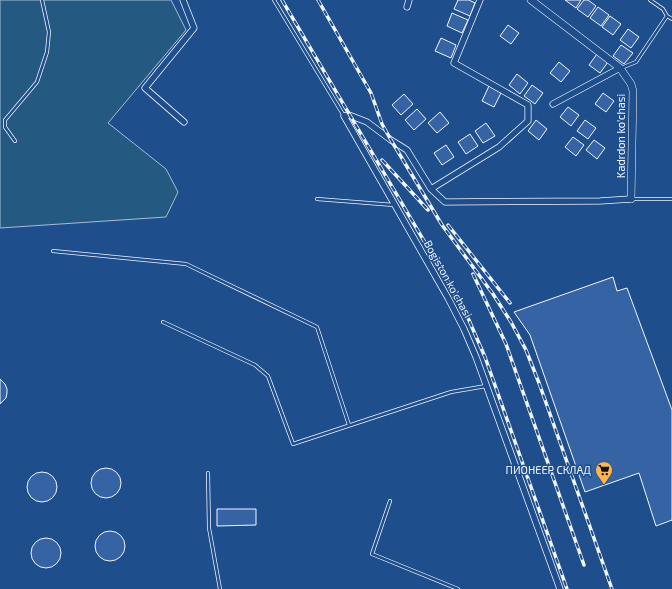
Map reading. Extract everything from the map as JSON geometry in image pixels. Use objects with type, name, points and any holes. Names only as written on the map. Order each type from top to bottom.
[{"type":"street","points":[[183,0],[194,28],[145,88],[184,122]]},
{"type":"street","points":[[407,7],[409,0]]},
{"type":"street","points":[[431,189],[499,147],[528,120],[528,105],[454,63],[480,0]]},
{"type":"street","name":"Kadrdon ko'chasi","points":[[531,0],[620,68],[630,84],[633,91],[631,199]]},
{"type":"street","points":[[553,104],[620,68]]},
{"type":"street","points":[[344,116],[350,115],[367,122],[390,140],[407,150],[431,189],[445,202],[600,201],[631,199]]},
{"type":"street","name":"Bogiston ko'chasi","points":[[344,116],[464,328],[476,357],[560,589]]},
{"type":"lane","points":[[15,141],[5,126],[5,120],[37,82],[46,52],[49,32],[42,0]]},
{"type":"lane","name":"Bogiston ko'chasi","points":[[274,0],[344,116]]},
{"type":"lane","points":[[650,0],[663,9],[666,16],[672,19]]},
{"type":"lane","points":[[620,68],[636,62],[666,16]]},
{"type":"lane","points":[[318,199],[394,205]]},
{"type":"lane","points":[[631,199],[672,199]]},
{"type":"lane","points":[[53,251],[186,264],[318,327],[349,425]]},
{"type":"lane","points":[[163,322],[255,365],[268,376],[293,444],[451,392],[486,386]]},
{"type":"lane","points":[[208,473],[209,528],[220,589]]},
{"type":"lane","points":[[390,501],[372,554],[458,589]]},
{"type":"shaded area","points":[[0,0],[171,0],[186,30],[108,123],[166,169],[178,192],[166,217],[0,228]]},
{"type":"building","points":[[458,0],[469,0],[475,3],[470,16],[454,9]]},
{"type":"building","points":[[565,0],[581,0],[576,8]]},
{"type":"building","points":[[584,0],[588,0],[596,6],[588,17],[577,9]]},
{"type":"building","points":[[598,7],[609,15],[601,26],[590,18]]},
{"type":"building","points":[[452,13],[468,20],[462,33],[447,26]]},
{"type":"building","points":[[610,16],[621,24],[613,35],[602,27]]},
{"type":"building","points":[[508,25],[519,33],[511,44],[500,36]]},
{"type":"building","points":[[628,29],[639,37],[631,48],[620,40]]},
{"type":"building","points":[[441,38],[456,45],[451,58],[435,51]]},
{"type":"building","points":[[621,45],[633,53],[624,64],[613,56]]},
{"type":"building","points":[[597,54],[608,62],[600,73],[589,65]]},
{"type":"building","points":[[559,62],[570,71],[561,82],[550,73]]},
{"type":"building","points":[[517,74],[528,83],[520,94],[509,85]]},
{"type":"building","points":[[532,85],[543,93],[535,104],[524,96]]},
{"type":"building","points":[[489,86],[501,93],[494,107],[482,101]]},
{"type":"building","points":[[603,93],[614,101],[606,112],[595,104]]},
{"type":"building","points":[[404,94],[413,104],[401,115],[392,105]]},
{"type":"building","points":[[568,107],[579,115],[571,126],[560,117]]},
{"type":"building","points":[[417,109],[426,119],[414,130],[405,120]]},
{"type":"building","points":[[440,112],[449,123],[437,133],[428,123]]},
{"type":"building","points":[[536,120],[547,129],[539,140],[528,131]]},
{"type":"building","points":[[585,120],[596,128],[588,139],[577,131]]},
{"type":"building","points":[[486,123],[495,136],[483,143],[475,131]]},
{"type":"building","points":[[470,134],[478,146],[466,154],[458,142]]},
{"type":"building","points":[[573,137],[584,145],[576,156],[565,147]]},
{"type":"building","points":[[594,140],[605,148],[597,159],[586,150]]},
{"type":"building","points":[[446,145],[454,157],[442,165],[434,153]]},
{"type":"building","points":[[613,277],[617,291],[627,288],[672,410],[672,520],[656,526],[639,473],[585,492],[530,335],[514,312]]},
{"type":"building","points":[[0,379],[5,384],[7,393],[6,398],[0,404]]},
{"type":"building","points":[[106,468],[112,469],[120,477],[120,489],[112,497],[106,498],[100,497],[92,489],[91,483],[92,477],[100,469]]},
{"type":"building","points":[[42,472],[48,473],[56,481],[56,493],[48,501],[42,502],[36,501],[28,493],[27,487],[28,481],[36,473]]},
{"type":"building","points":[[217,509],[256,509],[256,525],[217,526]]},
{"type":"building","points":[[110,531],[116,532],[124,540],[124,552],[116,560],[110,561],[104,560],[96,552],[95,546],[96,540],[104,532]]},
{"type":"building","points":[[46,538],[52,539],[60,547],[60,559],[52,567],[46,568],[40,567],[32,559],[31,553],[32,547],[40,539]]},
{"type":"railway","points":[[282,0],[468,318],[485,357],[567,589]]},
{"type":"railway","points":[[318,0],[371,93],[382,124],[391,140],[442,225],[493,294],[511,322],[526,350],[612,589]]},
{"type":"railway","points":[[382,160],[428,210]]},
{"type":"railway","points":[[448,225],[510,303]]},
{"type":"railway","points":[[473,274],[506,344],[584,565]]},
{"type":"place","name":"ПИОНЕЕР СКЛАД","points":[[604,485]]}]
